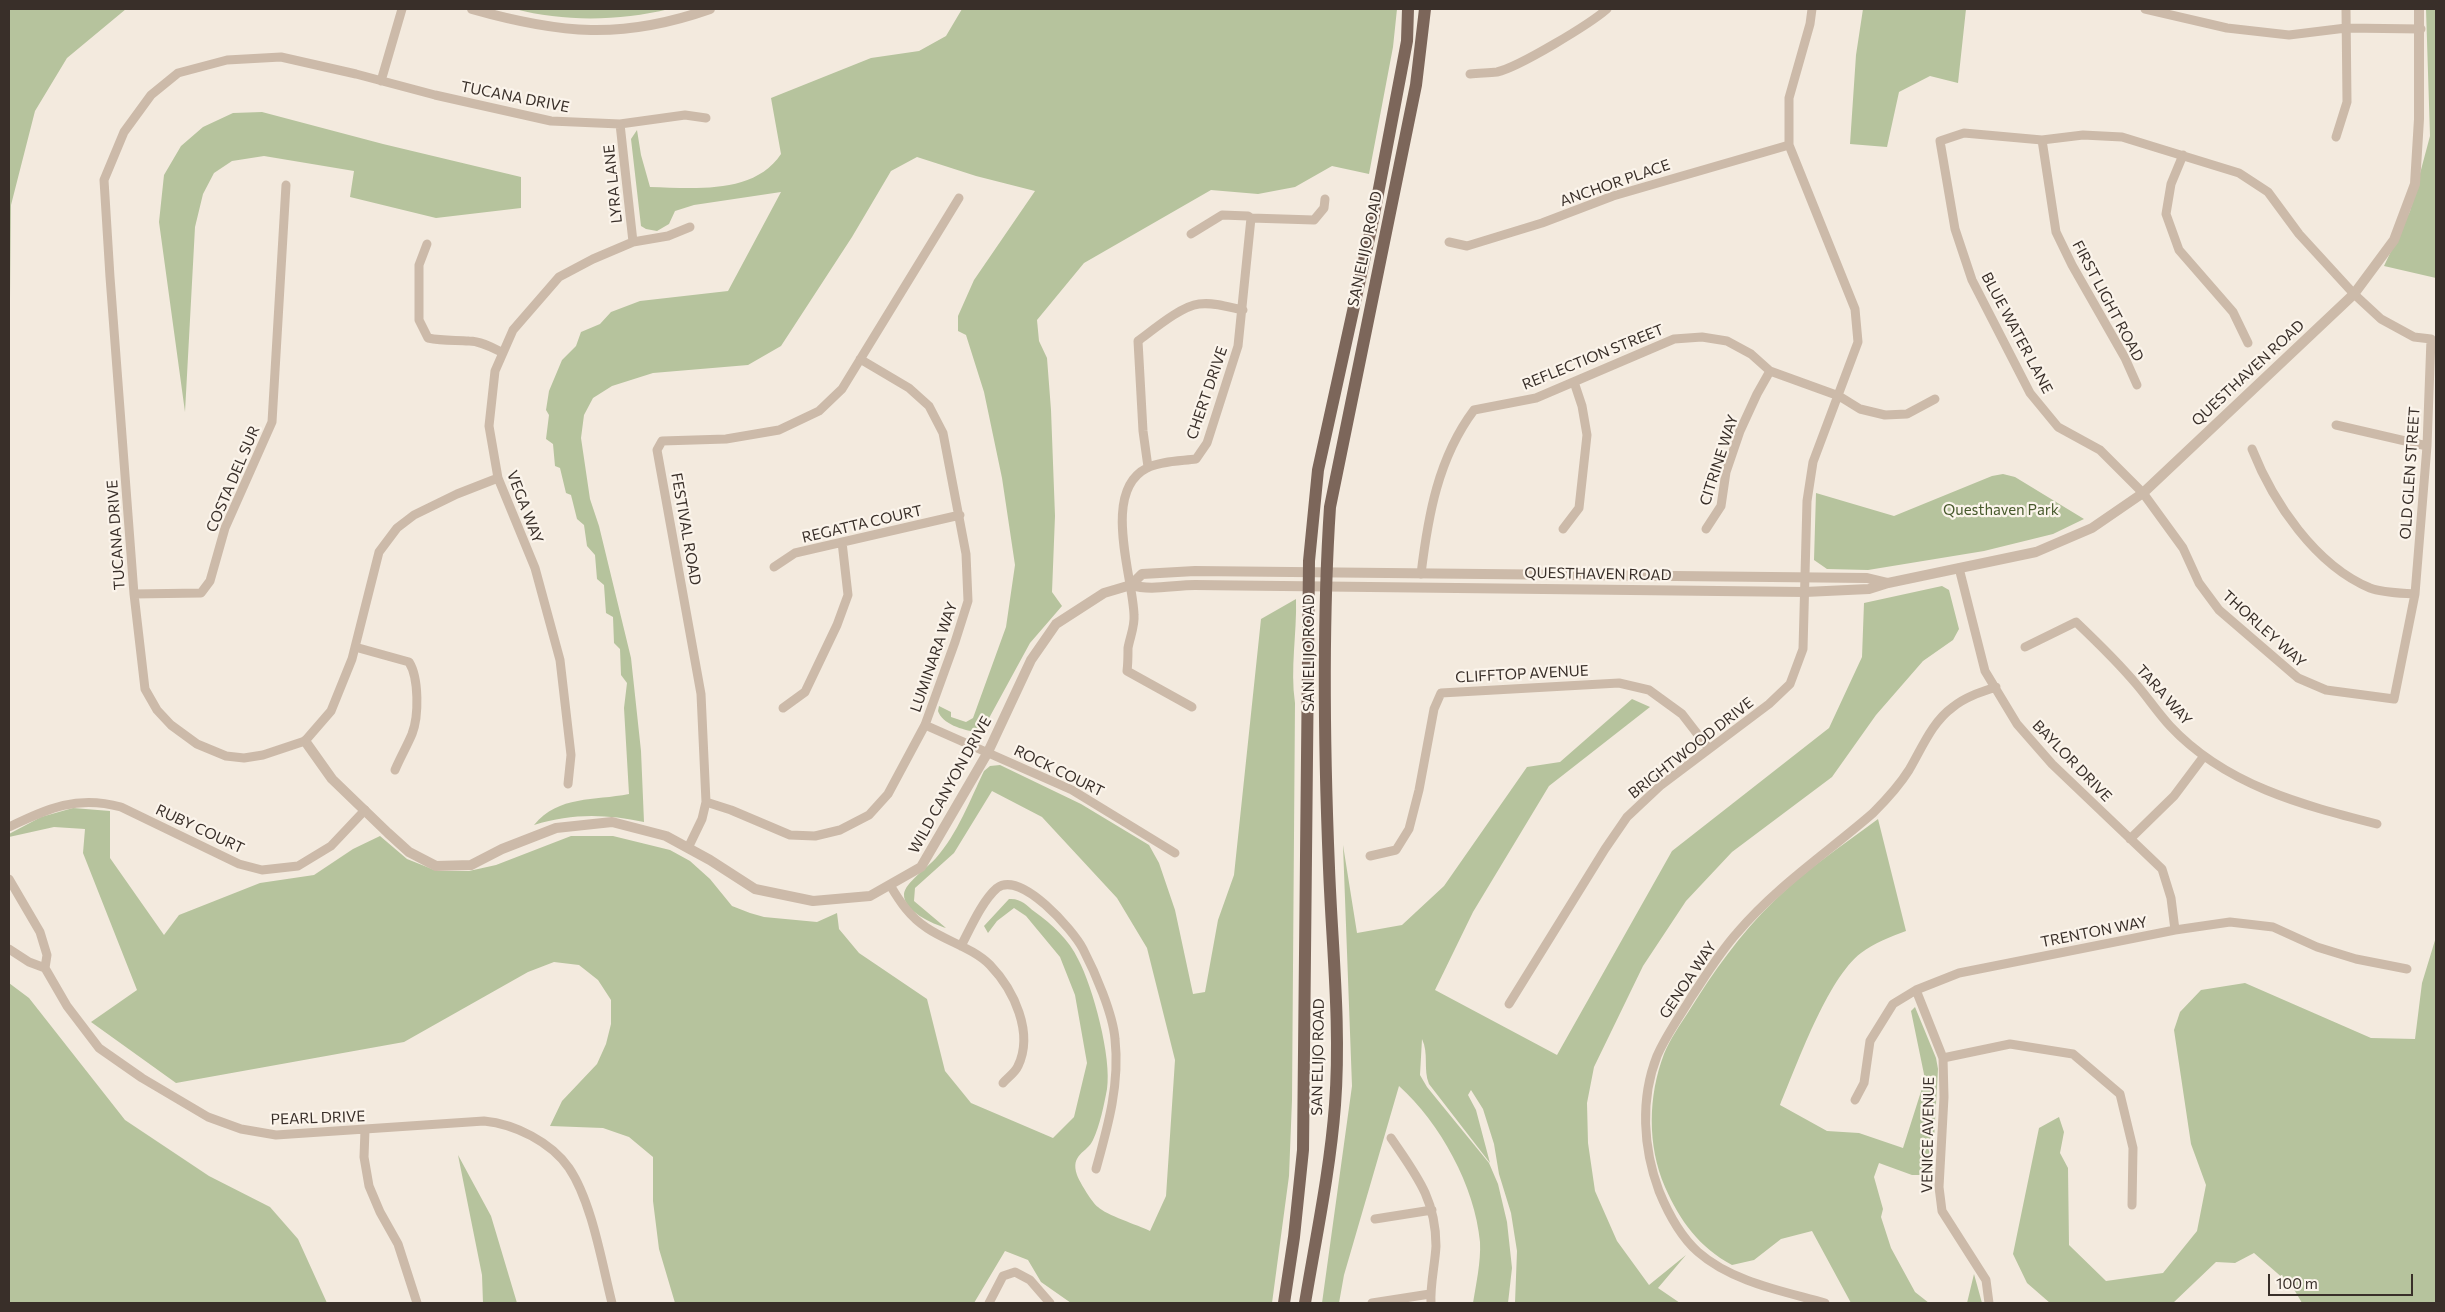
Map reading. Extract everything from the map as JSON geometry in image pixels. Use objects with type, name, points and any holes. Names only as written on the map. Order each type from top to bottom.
[{"type":"main road","name":"SAN ELIJO ROAD","points":[[1284,1303],[1294,1237],[1303,1150],[1308,573],[1318,470],[1373,220],[1407,41],[1408,9]]},
{"type":"main road","name":"SAN ELIJO ROAD","points":[[1305,1303],[1325,1187],[1335,1105],[1337,1028],[1329,869],[1324,693],[1326,573],[1330,507],[1416,85],[1425,9]]},
{"type":"street","points":[[381,81],[402,9]]},
{"type":"street","points":[[472,9],[539,26],[588,31],[650,25],[710,9]]},
{"type":"street","points":[[1470,74],[1498,72],[1597,18],[1607,9]]},
{"type":"street","points":[[1789,145],[1788,98],[1810,24],[1812,9]]},
{"type":"street","points":[[2145,9],[2227,28],[2289,35],[2346,28],[2421,29]]},
{"type":"street","points":[[2336,137],[2347,102],[2346,9]]},
{"type":"street","name":"QUESTHAVEN ROAD","points":[[1308,586],[1805,592],[1869,589],[1888,583],[2036,552],[2092,528],[2143,493],[2354,294],[2394,240],[2415,184],[2419,118],[2421,29],[2419,9]]},
{"type":"street","name":"TUCANA DRIVE","points":[[498,478],[448,498],[414,515],[396,528],[379,552],[352,659],[331,711],[304,741],[263,755],[244,758],[226,756],[197,744],[171,725],[157,710],[145,689],[134,594],[104,180],[124,132],[151,95],[178,73],[228,60],[281,57],[551,121],[620,124],[685,115],[706,118]]},
{"type":"street","name":"LYRA LANE","points":[[620,124],[633,242]]},
{"type":"street","name":"BLUE WATER LANE","points":[[2042,140],[1964,133],[1940,141],[1955,229],[1972,280],[2030,393],[2058,427],[2100,450],[2143,493]]},
{"type":"street","points":[[2042,140],[2083,135],[2122,137],[2239,173],[2268,192],[2299,234],[2354,294]]},
{"type":"street","name":"FIRST LIGHT ROAD","points":[[2042,140],[2056,232],[2080,281],[2125,358],[2137,385]]},
{"type":"street","name":"ANCHOR PLACE","points":[[1449,242],[1467,246],[1542,223],[1613,196],[1789,145]]},
{"type":"street","name":"BRIGHTWOOD DRIVE","points":[[1510,1004],[1605,849],[1627,817],[1660,786],[1769,704],[1790,684],[1803,649],[1807,501],[1813,462],[1858,342],[1855,309],[1789,145]]},
{"type":"street","points":[[2183,155],[2171,184],[2166,214],[2179,250],[2233,312],[2248,343]]},
{"type":"street","name":"COSTA DEL SUR","points":[[134,594],[201,593],[210,581],[225,528],[272,422],[286,184]]},
{"type":"street","points":[[860,359],[959,198]]},
{"type":"street","points":[[1191,234],[1222,215],[1314,220],[1324,208],[1325,199]]},
{"type":"street","name":"CHERT DRIVE","points":[[1148,467],[1196,459],[1207,443],[1238,346],[1251,218]]},
{"type":"street","name":"VEGA WAY","points":[[568,784],[571,754],[560,660],[535,568],[498,478],[489,426],[495,370],[513,330],[559,277],[593,259],[633,242],[668,236],[690,227]]},
{"type":"street","points":[[428,244],[419,265],[419,320],[428,338],[446,342],[470,340],[490,346],[503,353]]},
{"type":"street","name":"OLD GLEN STREET","points":[[2354,294],[2381,318],[2414,337],[2431,339],[2427,446],[2415,594],[2394,699]]},
{"type":"street","points":[[1192,707],[1127,671],[1128,648],[1135,617],[1122,539],[1127,490],[1141,472],[1148,467],[1137,356],[1138,341],[1177,314],[1197,304],[1215,304],[1242,310]]},
{"type":"street","name":"REFLECTION STREET","points":[[1421,574],[1428,519],[1435,489],[1464,424],[1474,410],[1536,398],[1674,339],[1693,338],[1727,341],[1751,354],[1770,371],[1838,396],[1860,409],[1885,415],[1907,414],[1935,399]]},
{"type":"street","name":"LUMINARA WAY","points":[[706,802],[731,810],[790,836],[815,836],[840,830],[869,815],[888,794],[925,725],[968,601],[966,554],[960,515],[943,433],[929,406],[909,388],[860,359]]},
{"type":"street","name":"FESTIVAL ROAD","points":[[688,848],[702,819],[706,802],[701,694],[657,450],[662,441],[726,438],[779,430],[819,411],[842,388],[860,359]]},
{"type":"street","name":"CITRINE WAY","points":[[1706,529],[1722,506],[1726,472],[1740,431],[1770,371]]},
{"type":"street","points":[[1563,530],[1579,508],[1587,435],[1582,406],[1574,382]]},
{"type":"street","points":[[2336,424],[2427,446]]},
{"type":"street","points":[[2252,449],[2262,474],[2306,540],[2338,571],[2372,589],[2415,594]]},
{"type":"street","name":"THORLEY WAY","points":[[2143,493],[2182,548],[2198,583],[2219,610],[2298,678],[2326,690],[2394,699]]},
{"type":"street","name":"REGATTA COURT","points":[[774,567],[795,553],[960,515]]},
{"type":"street","points":[[783,708],[805,692],[837,625],[848,595],[842,542]]},
{"type":"street","name":"BAYLOR DRIVE","points":[[1959,568],[1985,671],[2017,724],[2052,764],[2162,869],[2171,898],[2175,930]]},
{"type":"street","name":"WILD CANYON DRIVE","points":[[304,741],[332,779],[409,852],[436,866],[471,865],[502,849],[556,828],[612,822],[666,836],[755,889],[813,901],[870,896],[921,867],[988,752],[1031,660],[1056,624],[1104,593],[1131,585],[1142,574],[1163,572],[1308,573]]},
{"type":"street","name":"QUESTHAVEN ROAD","points":[[1308,573],[1806,579],[1866,578],[1888,583]]},
{"type":"street","name":"WILD CANYON DRIVE","points":[[1131,585],[1144,589],[1165,585],[1308,586]]},
{"type":"street","name":"TARA WAY","points":[[2026,647],[2076,622],[2136,683],[2171,726],[2204,756],[2245,781],[2301,804],[2377,824]]},
{"type":"street","points":[[355,647],[409,662],[413,669],[417,693],[413,732],[395,770]]},
{"type":"street","name":"CLIFFTOP AVENUE","points":[[1370,856],[1396,850],[1409,829],[1419,790],[1434,709],[1441,693],[1619,683],[1649,690],[1682,714],[1709,749]]},
{"type":"street","name":"GENOA WAY","points":[[1826,1303],[1759,1284],[1727,1271],[1698,1252],[1675,1224],[1665,1206],[1655,1179],[1647,1145],[1644,1110],[1651,1075],[1657,1056],[1668,1034],[1736,933],[1779,889],[1873,812],[1894,792],[1908,772],[1931,731],[1952,707],[1974,694],[1996,687]]},
{"type":"street","name":"ROCK COURT","points":[[925,725],[1072,790],[1175,853]]},
{"type":"street","points":[[2130,839],[2174,796],[2204,756]]},
{"type":"street","name":"RUBY COURT","points":[[9,827],[43,810],[68,803],[103,802],[122,807],[239,864],[262,870],[298,866],[331,846],[365,810]]},
{"type":"street","name":"PEARL DRIVE","points":[[9,879],[40,932],[47,955],[45,968],[67,1006],[99,1048],[142,1078],[208,1117],[241,1129],[276,1136],[484,1122],[501,1123],[517,1128],[548,1148],[568,1168],[584,1200],[612,1303]]},
{"type":"street","points":[[961,946],[977,916],[998,888],[1011,884],[1027,890],[1063,922],[1082,947],[1101,991],[1115,1037],[1116,1082],[1109,1124],[1096,1169]]},
{"type":"street","points":[[890,885],[903,908],[926,928],[961,946],[989,964],[1006,986],[1022,1021],[1024,1045],[1018,1068],[1002,1084]]},
{"type":"street","name":"TRENTON WAY","points":[[1854,1100],[1864,1082],[1870,1041],[1892,1004],[1916,990],[1958,973],[2175,930],[2230,922],[2273,927],[2318,946],[2356,959],[2407,969]]},
{"type":"street","points":[[9,949],[29,962],[45,968]]},
{"type":"street","name":"VENICE AVENUE","points":[[1916,990],[1943,1058],[1944,1098],[1939,1187],[1942,1210],[1986,1280],[1989,1303]]},
{"type":"street","points":[[1943,1058],[2010,1044],[2074,1054],[2120,1094],[2133,1148],[2132,1205]]},
{"type":"street","points":[[365,1130],[364,1157],[369,1186],[380,1212],[398,1244],[416,1303]]},
{"type":"street","points":[[1372,1303],[1430,1299],[1436,1246],[1432,1210],[1425,1189],[1391,1138]]},
{"type":"street","points":[[1375,1219],[1432,1210]]},
{"type":"street","points":[[989,1303],[1003,1276],[1015,1272],[1030,1280],[1050,1303]]},
{"type":"green space","points":[[9,9],[126,9],[67,58],[35,111],[11,205],[9,392]]},
{"type":"green space","points":[[515,9],[669,9],[612,18],[572,18]]},
{"type":"green space","points":[[962,9],[1397,9],[1393,47],[1369,174],[1332,166],[1295,187],[1258,194],[1211,190],[1084,263],[1037,320],[1039,341],[1047,358],[1051,410],[1055,516],[1052,592],[1062,606],[1030,643],[988,720],[976,732],[948,723],[940,716],[939,706],[951,712],[951,717],[966,722],[973,718],[1006,627],[1015,565],[1002,478],[984,392],[966,335],[958,331],[958,316],[974,280],[1035,191],[976,176],[917,157],[891,171],[852,237],[781,346],[748,365],[653,373],[612,386],[593,398],[584,415],[581,438],[590,499],[599,526],[631,658],[641,751],[644,822],[616,817],[589,816],[562,818],[534,825],[554,808],[566,804],[629,794],[624,708],[627,683],[621,675],[620,649],[614,643],[613,617],[606,613],[604,585],[597,579],[595,555],[587,546],[584,525],[577,519],[571,495],[566,493],[560,468],[555,466],[553,444],[546,439],[549,415],[546,410],[549,391],[562,360],[576,346],[581,332],[600,324],[611,312],[640,301],[728,291],[781,192],[694,205],[675,211],[669,224],[657,231],[646,229],[641,226],[631,139],[637,130],[641,155],[650,187],[703,188],[739,183],[755,177],[769,167],[781,154],[771,98],[871,58],[919,51],[946,36]]},
{"type":"green space","points":[[1863,9],[1966,9],[1958,83],[1930,76],[1899,92],[1887,147],[1850,144],[1856,55]]},
{"type":"green space","points":[[2426,9],[2436,9],[2436,278],[2384,266],[2410,211],[2430,136]]},
{"type":"green space","points":[[262,112],[383,144],[521,177],[521,208],[436,218],[350,197],[354,171],[264,156],[232,161],[214,173],[203,194],[195,227],[185,412],[159,222],[164,175],[181,146],[203,127],[233,113]]},
{"type":"green space","name":"Questhaven Park","points":[[2003,474],[2015,477],[2084,519],[2053,534],[1984,551],[1868,570],[1827,569],[1814,560],[1816,493],[1894,516],[1992,476]]},
{"type":"green space","points":[[1942,586],[1949,590],[1959,629],[1953,640],[1923,661],[1876,715],[1832,777],[1732,852],[1686,901],[1643,966],[1594,1067],[1587,1103],[1588,1143],[1595,1191],[1617,1241],[1649,1285],[1686,1255],[1658,1288],[1680,1303],[1515,1303],[1517,1251],[1511,1213],[1499,1174],[1494,1144],[1483,1109],[1471,1090],[1468,1095],[1476,1110],[1490,1163],[1429,1084],[1422,1039],[1420,1075],[1427,1087],[1489,1163],[1498,1184],[1507,1222],[1512,1268],[1508,1303],[1473,1303],[1479,1265],[1480,1242],[1471,1199],[1453,1157],[1441,1137],[1414,1101],[1399,1086],[1344,1275],[1339,1303],[1322,1303],[1352,1086],[1343,845],[1357,933],[1402,925],[1444,886],[1527,767],[1560,762],[1632,699],[1650,707],[1549,786],[1473,912],[1435,990],[1557,1055],[1672,851],[1829,728],[1862,657],[1864,603]]},
{"type":"green space","points":[[1296,599],[1293,677],[1295,703],[1292,1100],[1289,1176],[1272,1303],[1071,1303],[1041,1282],[1028,1260],[1005,1251],[974,1303],[675,1303],[659,1249],[653,1201],[653,1157],[629,1137],[603,1128],[550,1126],[562,1101],[597,1064],[606,1044],[611,1024],[611,1000],[598,980],[579,965],[554,962],[528,972],[404,1042],[176,1083],[91,1022],[137,990],[83,853],[85,829],[54,827],[9,837],[9,834],[41,817],[73,808],[110,811],[110,858],[164,935],[179,915],[260,883],[314,875],[353,849],[380,836],[407,859],[437,871],[469,871],[496,865],[571,836],[613,836],[670,850],[690,861],[710,879],[732,906],[750,913],[764,917],[817,922],[837,913],[839,929],[859,953],[927,999],[945,1071],[971,1103],[1053,1138],[1074,1117],[1087,1063],[1075,995],[1060,957],[1026,916],[1014,908],[997,921],[988,933],[984,926],[1009,899],[1020,901],[1048,922],[1070,945],[1090,987],[1104,1042],[1108,1076],[1102,1115],[1093,1140],[1077,1158],[1075,1168],[1077,1175],[1086,1192],[1098,1207],[1115,1217],[1150,1231],[1166,1196],[1175,1060],[1147,948],[1117,898],[1042,817],[992,791],[954,853],[915,888],[914,901],[946,928],[927,920],[913,911],[908,906],[904,894],[908,885],[936,858],[951,838],[984,771],[990,766],[1000,765],[1081,804],[1149,845],[1159,863],[1175,910],[1193,994],[1205,992],[1218,920],[1234,875],[1261,619]]},
{"type":"green space","points":[[1878,819],[1906,931],[1871,946],[1848,965],[1836,982],[1814,1024],[1780,1105],[1827,1131],[1859,1133],[1903,1148],[1925,1079],[1911,1011],[1915,1007],[1936,1058],[1938,1069],[1932,1175],[1912,1175],[1879,1163],[1874,1177],[1883,1209],[1881,1217],[1891,1248],[1915,1292],[1929,1303],[1851,1303],[1812,1231],[1781,1239],[1754,1260],[1732,1265],[1720,1258],[1700,1241],[1677,1211],[1659,1171],[1653,1138],[1652,1120],[1655,1087],[1664,1054],[1675,1032],[1718,967],[1750,926],[1786,890],[1825,858]]},
{"type":"green space","points":[[2436,937],[2436,1303],[2302,1303],[2292,1286],[2254,1253],[2235,1263],[2216,1262],[2173,1303],[2050,1303],[2027,1283],[2013,1254],[2039,1128],[2059,1117],[2064,1132],[2060,1153],[2068,1168],[2069,1245],[2106,1281],[2163,1273],[2197,1231],[2206,1185],[2191,1144],[2174,1030],[2180,1012],[2201,990],[2245,983],[2371,1038],[2415,1039],[2422,983]]},
{"type":"green space","points":[[9,983],[29,998],[125,1120],[209,1176],[270,1207],[298,1239],[327,1303],[9,1303]]},
{"type":"green space","points":[[458,1155],[491,1216],[517,1303],[483,1303],[482,1275]]},
{"type":"green space","points":[[1974,1274],[1982,1303],[1967,1303]]}]
